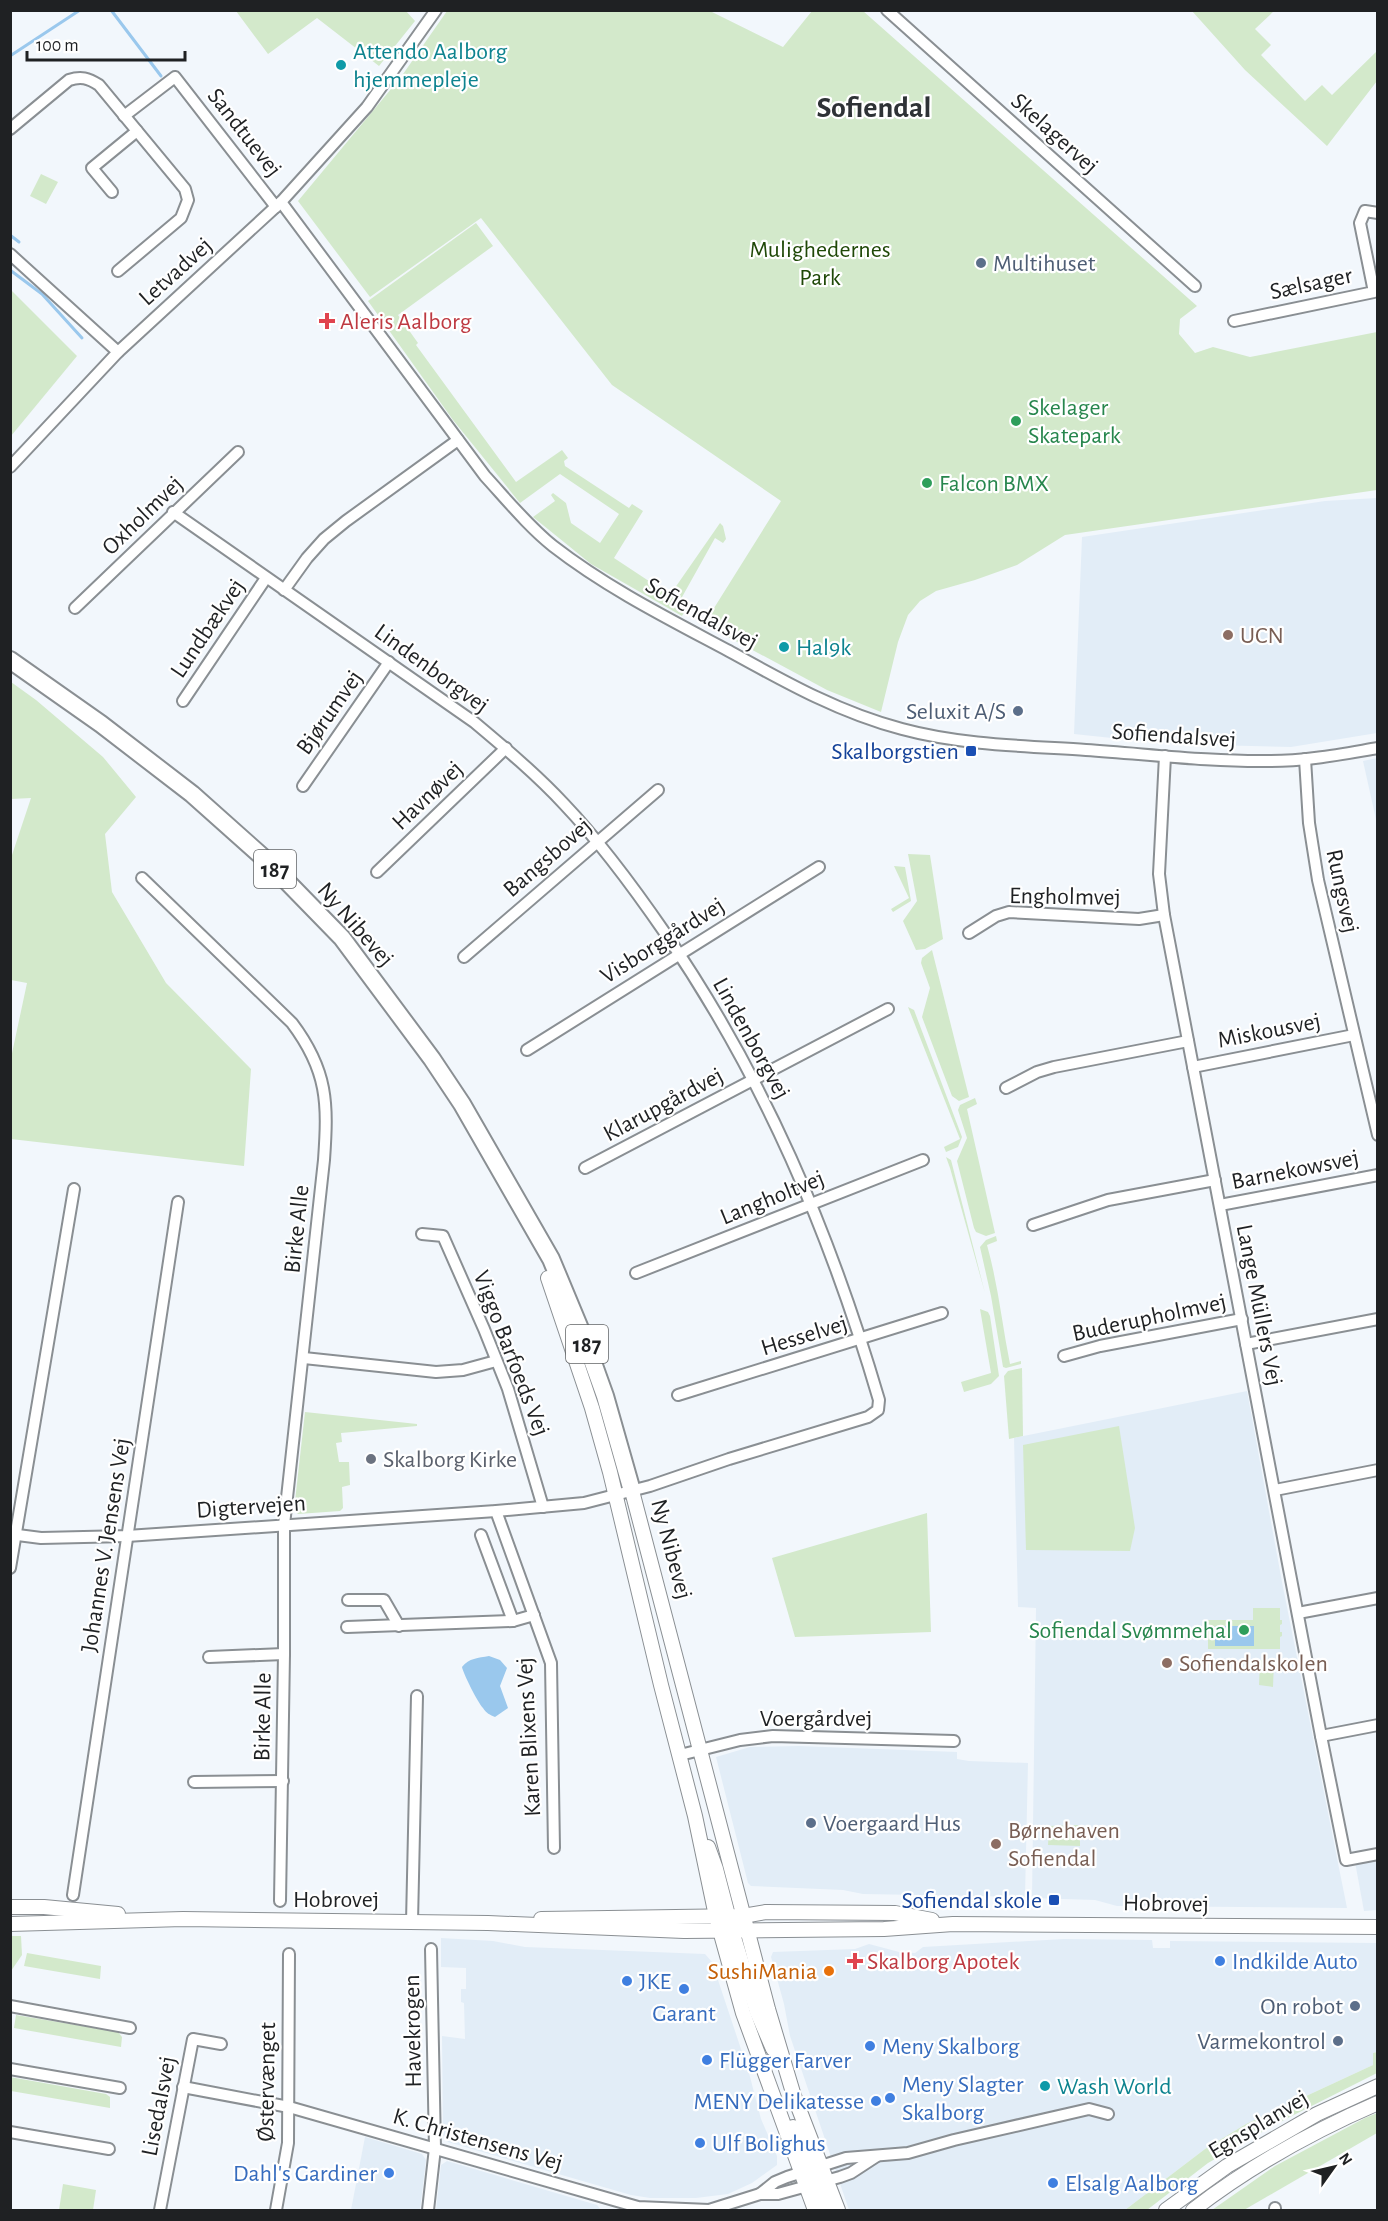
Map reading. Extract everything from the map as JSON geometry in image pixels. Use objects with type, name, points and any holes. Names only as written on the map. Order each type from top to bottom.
[{"type":"highway","name":"Ny Nibevej","points":[[10,660],[101,724],[192,794],[266,860],[342,938],[432,1059],[486,1144],[551,1259],[577,1317],[605,1396],[623,1493]]},
{"type":"highway","name":"Ny Nibevej","points":[[521,1207],[548,1278]]},
{"type":"main road","name":"Ny Nibevej","points":[[548,1278],[623,1493],[700,1750],[731,1923]]},
{"type":"main road","name":"Ny Nibevej","points":[[623,1493],[661,1685],[695,1816],[731,1923]]},
{"type":"main road","name":"Hobrovej","points":[[10,1907],[183,1919]]},
{"type":"main road","name":"Hobrovej","points":[[10,1924],[183,1919],[488,1923],[620,1930],[731,1923],[766,1912],[895,1913],[953,1924]]},
{"type":"main road","name":"Hobrovej","points":[[488,1923],[556,1918],[884,1929],[953,1924],[1377,1927]]},
{"type":"main road","name":"187","points":[[731,1923],[743,2013],[760,2058],[814,2176],[838,2211]]},
{"type":"main road","name":"187","points":[[731,1923],[795,2096],[814,2176],[815,2211]]},
{"type":"main road","name":"Egnsplanvej","points":[[1166,2211],[1227,2166],[1317,2114],[1377,2086]]},
{"type":"main road","name":"Egnsplanvej","points":[[1193,2211],[1215,2193],[1289,2147],[1377,2103]]},
{"type":"main road","points":[[814,2176],[828,2211]]},
{"type":"street","name":"Letvadvej","points":[[10,467],[118,351],[278,205],[367,107],[436,10]]},
{"type":"street","name":"Skelagervej","points":[[887,10],[1195,286]]},
{"type":"street","points":[[10,129],[69,80],[79,77],[90,79],[99,85],[185,189],[188,200],[182,218],[118,271]]},
{"type":"street","name":"Sandtuevej","points":[[124,116],[176,77],[278,205]]},
{"type":"street","points":[[112,192],[92,168],[137,131]]},
{"type":"street","name":"Sofiendalsvej","points":[[278,205],[485,476],[518,513],[551,544],[591,574],[825,702],[870,720],[931,735],[996,743],[1259,761],[1305,759],[1377,748]]},
{"type":"street","name":"Sælsager","points":[[1234,321],[1374,292],[1360,223],[1365,211],[1377,213]]},
{"type":"street","points":[[10,254],[118,351]]},
{"type":"street","points":[[284,590],[324,539],[458,440]]},
{"type":"street","name":"Oxholmvej","points":[[75,608],[238,452]]},
{"type":"street","name":"Lindenborgvej","points":[[173,512],[474,722],[506,748],[563,803],[598,841],[640,896],[713,1007],[754,1080],[812,1203],[861,1339],[879,1400],[878,1410],[868,1417],[623,1493]]},
{"type":"street","name":"Lundbækvej","points":[[183,701],[267,578]]},
{"type":"street","name":"Bjørumvej","points":[[303,786],[389,662]]},
{"type":"street","name":"Havnøvej","points":[[377,872],[506,748]]},
{"type":"street","name":"Lange Müllers Vej","points":[[1165,756],[1159,874],[1164,915],[1321,1736],[1346,1860],[1377,1854]]},
{"type":"street","name":"Rungsvej","points":[[1305,759],[1309,823],[1318,880],[1377,1134]]},
{"type":"street","name":"Bangsbovej","points":[[464,957],[658,790]]},
{"type":"street","name":"Visborggårdvej","points":[[527,1050],[819,867]]},
{"type":"street","name":"Birke Alle","points":[[142,878],[292,1023],[308,1044],[324,1087],[326,1121],[304,1358],[284,1525],[280,1901]]},
{"type":"street","name":"Engholmvej","points":[[969,933],[996,916],[1009,912],[1139,919],[1164,915]]},
{"type":"street","name":"Klarupgårdvej","points":[[585,1168],[888,1009]]},
{"type":"street","name":"Miskousvej","points":[[1193,1067],[1354,1035]]},
{"type":"street","points":[[1006,1089],[1037,1072],[1054,1067],[1188,1041]]},
{"type":"street","name":"Langholtvej","points":[[636,1273],[923,1160]]},
{"type":"street","name":"Barnekowsvej","points":[[1220,1205],[1377,1175]]},
{"type":"street","points":[[1033,1225],[1108,1200],[1215,1180]]},
{"type":"street","points":[[10,1568],[13,1534],[74,1189]]},
{"type":"street","name":"Johannes V. Jensens Vej","points":[[73,1895],[178,1202]]},
{"type":"street","name":"Viggo Barfoeds Vej","points":[[422,1234],[443,1236],[508,1389],[543,1507]]},
{"type":"street","name":"Hesselvej","points":[[678,1395],[942,1313]]},
{"type":"street","name":"Buderupholmvej","points":[[1064,1356],[1100,1346],[1242,1319]]},
{"type":"street","points":[[1246,1344],[1377,1319]]},
{"type":"street","points":[[304,1358],[436,1372],[464,1370],[496,1361]]},
{"type":"street","points":[[1275,1490],[1377,1470]]},
{"type":"street","name":"Digtervejen","points":[[13,1534],[75,1538],[127,1536],[543,1507],[584,1503],[623,1493]]},
{"type":"street","name":"Karen Blixens Vej","points":[[496,1511],[551,1663],[555,1848]]},
{"type":"street","points":[[481,1535],[513,1621]]},
{"type":"street","points":[[1298,1613],[1377,1598]]},
{"type":"street","points":[[348,1600],[384,1600],[399,1626]]},
{"type":"street","points":[[347,1628],[513,1621],[534,1615]]},
{"type":"street","name":"Birke Alle","points":[[209,1657],[284,1654]]},
{"type":"street","points":[[412,1922],[417,1695]]},
{"type":"street","points":[[1321,1736],[1377,1725]]},
{"type":"street","name":"Voergårdvej","points":[[680,1755],[740,1740],[773,1736],[954,1741]]},
{"type":"street","name":"Birke Alle","points":[[194,1782],[283,1781]]},
{"type":"street","name":"Havekrogen","points":[[428,2211],[435,2148],[432,1949]]},
{"type":"street","name":"Østervænget","points":[[276,2211],[288,2143],[289,1954]]},
{"type":"street","points":[[10,2006],[130,2028]]},
{"type":"street","name":"Lisedalsvej","points":[[160,2211],[193,2038],[221,2044]]},
{"type":"street","points":[[10,2069],[120,2088]]},
{"type":"street","name":"K. Christensens Vej","points":[[183,2087],[289,2107],[435,2148],[612,2205],[709,2210],[760,2194],[775,2182],[814,2176]]},
{"type":"street","points":[[814,2176],[846,2158],[908,2153],[947,2141],[1089,2109],[1108,2114]]},
{"type":"street","points":[[10,2132],[109,2149]]},
{"type":"street","points":[[814,2176],[851,2173],[877,2156]]},
{"type":"shaded area","name":"UCN","points":[[1377,498],[1377,733],[1291,747],[1169,744],[1074,734],[1082,537],[1325,501]]},
{"type":"shaded area","points":[[1378,758],[1377,824],[1363,761]]},
{"type":"shaded area","name":"Sofiendalskolen","points":[[1247,1391],[1282,1582],[1347,1908],[1117,1906],[1095,1900],[1032,1898],[1036,1608],[1018,1607],[1014,1438]]},
{"type":"shaded area","points":[[799,1746],[957,1752],[957,1759],[969,1761],[1028,1763],[1025,1897],[863,1894],[843,1890],[751,1886],[748,1883],[716,1757],[750,1747]]},
{"type":"shaded area","points":[[1377,1859],[1377,1910],[1364,1911],[1355,1862]]},
{"type":"shaded area","points":[[441,1938],[493,1941],[525,1947],[705,1954],[712,1962],[749,2073],[761,2119],[777,2156],[777,2165],[752,2183],[728,2194],[696,2198],[650,2198],[631,2195],[448,2142],[443,2135],[442,2036],[465,2039],[464,2003],[461,2002],[461,1989],[466,1989],[466,1968],[441,1967]]},
{"type":"shaded area","points":[[1064,1939],[1152,1940],[1153,1948],[1170,1948],[1170,1941],[1376,1943],[1377,2052],[1373,2053],[1373,2065],[1246,2124],[1205,2149],[1125,2210],[849,2210],[790,2036],[771,1957],[773,1952],[855,1949],[869,1944],[899,1952],[915,1953],[923,1947]]},
{"type":"shaded area","points":[[365,2137],[422,2154],[426,2160],[420,2210],[351,2210]]},
{"type":"shaded area","points":[[447,2161],[597,2205],[601,2210],[436,2210],[441,2165]]},
{"type":"green space","points":[[236,11],[406,11],[415,21],[379,66],[317,18],[268,54]]},
{"type":"green space","name":"Mulighedernes Park","points":[[447,11],[710,11],[783,47],[812,11],[863,11],[1197,306],[1180,319],[1179,334],[1195,353],[1213,347],[1250,357],[1377,332],[1377,490],[1065,535],[1017,565],[936,591],[920,601],[908,615],[898,642],[881,712],[827,690],[704,624],[781,501],[612,385],[481,218],[370,297],[298,201],[401,77]]},
{"type":"green space","points":[[1192,11],[1274,11],[1255,29],[1271,45],[1261,55],[1305,101],[1322,85],[1332,95],[1377,51],[1377,81],[1327,146],[1245,70]]},
{"type":"green space","points":[[41,174],[58,182],[46,204],[30,196]]},
{"type":"green space","points":[[476,223],[493,246],[398,315],[418,343],[416,345],[516,482],[562,450],[568,458],[564,461],[565,466],[629,508],[632,504],[643,511],[614,558],[670,595],[720,523],[723,526],[726,539],[723,543],[715,538],[677,606],[685,611],[682,616],[591,564],[533,517],[555,501],[551,495],[553,493],[566,503],[571,523],[600,543],[619,514],[560,474],[520,503],[453,420],[368,301]]},
{"type":"green space","points":[[11,290],[77,356],[11,436]]},
{"type":"green space","points":[[11,682],[36,700],[103,757],[136,797],[105,834],[112,892],[166,983],[251,1069],[244,1166],[11,1139],[11,1058],[27,983],[11,980],[11,858],[31,798],[11,799]]},
{"type":"green space","points":[[908,854],[930,855],[943,939],[925,949],[916,950],[903,921],[917,901]]},
{"type":"green space","points":[[894,866],[905,867],[911,901],[893,912],[891,909],[909,898]]},
{"type":"green space","points":[[932,950],[969,1097],[959,1101],[952,1096],[922,1017],[930,988],[921,963],[922,958]]},
{"type":"green space","points":[[908,1007],[914,1010],[962,1137],[958,1147],[946,1152],[944,1147],[960,1139]]},
{"type":"green space","points":[[975,1098],[977,1104],[967,1109],[995,1233],[986,1236],[976,1232],[974,1228],[957,1161],[967,1138],[958,1110],[960,1105]]},
{"type":"green space","points":[[946,1157],[951,1160],[985,1293],[950,1168]]},
{"type":"green space","points":[[996,1236],[997,1241],[987,1245],[1010,1364],[1021,1361],[1021,1364],[1006,1368],[1003,1367],[980,1247],[986,1240]]},
{"type":"green space","points":[[980,1309],[988,1312],[990,1316],[999,1376],[991,1384],[964,1392],[961,1382],[991,1373]]},
{"type":"green space","points":[[1022,1368],[1023,1436],[1009,1439],[1004,1376],[1008,1371]]},
{"type":"green space","points":[[305,1412],[417,1424],[417,1426],[341,1433],[342,1442],[336,1443],[339,1462],[349,1462],[350,1485],[342,1487],[343,1508],[340,1511],[298,1514],[294,1510]]},
{"type":"green space","points":[[1119,1426],[1135,1528],[1130,1551],[1026,1550],[1023,1445]]},
{"type":"green space","points":[[927,1513],[931,1632],[795,1637],[772,1558]]},
{"type":"green space","name":"Sofiendal Svømmehal","points":[[1253,1608],[1280,1608],[1282,1636],[1280,1637],[1280,1649],[1208,1649],[1208,1620],[1253,1620]]},
{"type":"green space","points":[[1260,1660],[1274,1661],[1273,1687],[1259,1685]]},
{"type":"green space","points":[[1080,1825],[1080,1846],[1048,1845],[1049,1826]]},
{"type":"green space","points":[[11,1936],[21,1936],[22,1955],[11,1971]]},
{"type":"green space","points":[[27,1953],[101,1966],[100,1979],[24,1966]]},
{"type":"green space","points":[[16,2015],[118,2032],[122,2037],[121,2047],[14,2028]]},
{"type":"green space","points":[[1377,2052],[1377,2073],[1274,2125],[1208,2163],[1147,2210],[1125,2210],[1205,2149],[1246,2124],[1373,2065],[1373,2053]]},
{"type":"green space","points":[[10,2077],[106,2094],[110,2097],[110,2108],[11,2091]]},
{"type":"green space","points":[[1377,2113],[1377,2133],[1244,2210],[1212,2210],[1275,2166]]},
{"type":"green space","points":[[63,2184],[96,2190],[93,2210],[59,2210]]},
{"type":"water","points":[[1215,1626],[1254,1626],[1254,1646],[1215,1646]]},
{"type":"water","points":[[489,1656],[500,1660],[507,1668],[500,1686],[508,1708],[495,1717],[487,1713],[481,1705],[462,1667],[471,1660]]},
{"type":"waterway","points":[[10,56],[80,10]]},
{"type":"waterway","points":[[111,10],[161,76]]},
{"type":"waterway","points":[[10,235],[19,242]]},
{"type":"waterway","points":[[10,270],[42,294],[82,338]]},
{"type":"place","name":"Attendo Aalborg hjemmepleje","points":[[341,65]]},
{"type":"place","name":"Multihuset","points":[[981,263]]},
{"type":"place","name":"Aleris Aalborg","points":[[327,321]]},
{"type":"place","name":"Skelager Skatepark","points":[[1016,421]]},
{"type":"place","name":"Falcon BMX","points":[[927,483]]},
{"type":"place","name":"UCN","points":[[1228,635]]},
{"type":"place","name":"Hal9k","points":[[784,647]]},
{"type":"place","name":"Seluxit A/S","points":[[1018,711]]},
{"type":"place","name":"Skalborgstien","points":[[971,751]]},
{"type":"place","name":"Skalborg Kirke","points":[[371,1459]]},
{"type":"place","name":"Sofiendal Svømmehal","points":[[1244,1630]]},
{"type":"place","name":"Sofiendalskolen","points":[[1167,1663]]},
{"type":"place","name":"Voergaard Hus","points":[[811,1823]]},
{"type":"place","name":"Børnehaven Sofiendal","points":[[996,1844]]},
{"type":"place","name":"Sofiendal skole","points":[[1054,1900]]},
{"type":"place","name":"Skalborg Apotek","points":[[855,1961]]},
{"type":"place","name":"Indkilde Auto","points":[[1220,1961]]},
{"type":"place","name":"SushiMania","points":[[829,1971]]},
{"type":"place","name":"JKE","points":[[627,1981]]},
{"type":"place","name":"Garant","points":[[684,1989]]},
{"type":"place","name":"On robot","points":[[1355,2006]]},
{"type":"place","name":"Varmekontrol","points":[[1338,2041]]},
{"type":"place","name":"Meny Skalborg","points":[[870,2046]]},
{"type":"place","name":"Flügger Farver","points":[[707,2060]]},
{"type":"place","name":"Wash World","points":[[1045,2086]]},
{"type":"place","name":"Meny Slagter Skalborg","points":[[890,2098]]},
{"type":"place","name":"MENY Delikatesse","points":[[876,2101]]},
{"type":"place","name":"Ulf Bolighus","points":[[700,2143]]},
{"type":"place","name":"Dahl's Gardiner","points":[[389,2173]]},
{"type":"place","name":"Elsalg Aalborg","points":[[1053,2183]]},
{"type":"district","name":"Sofiendal","points":[[874,107]]}]
